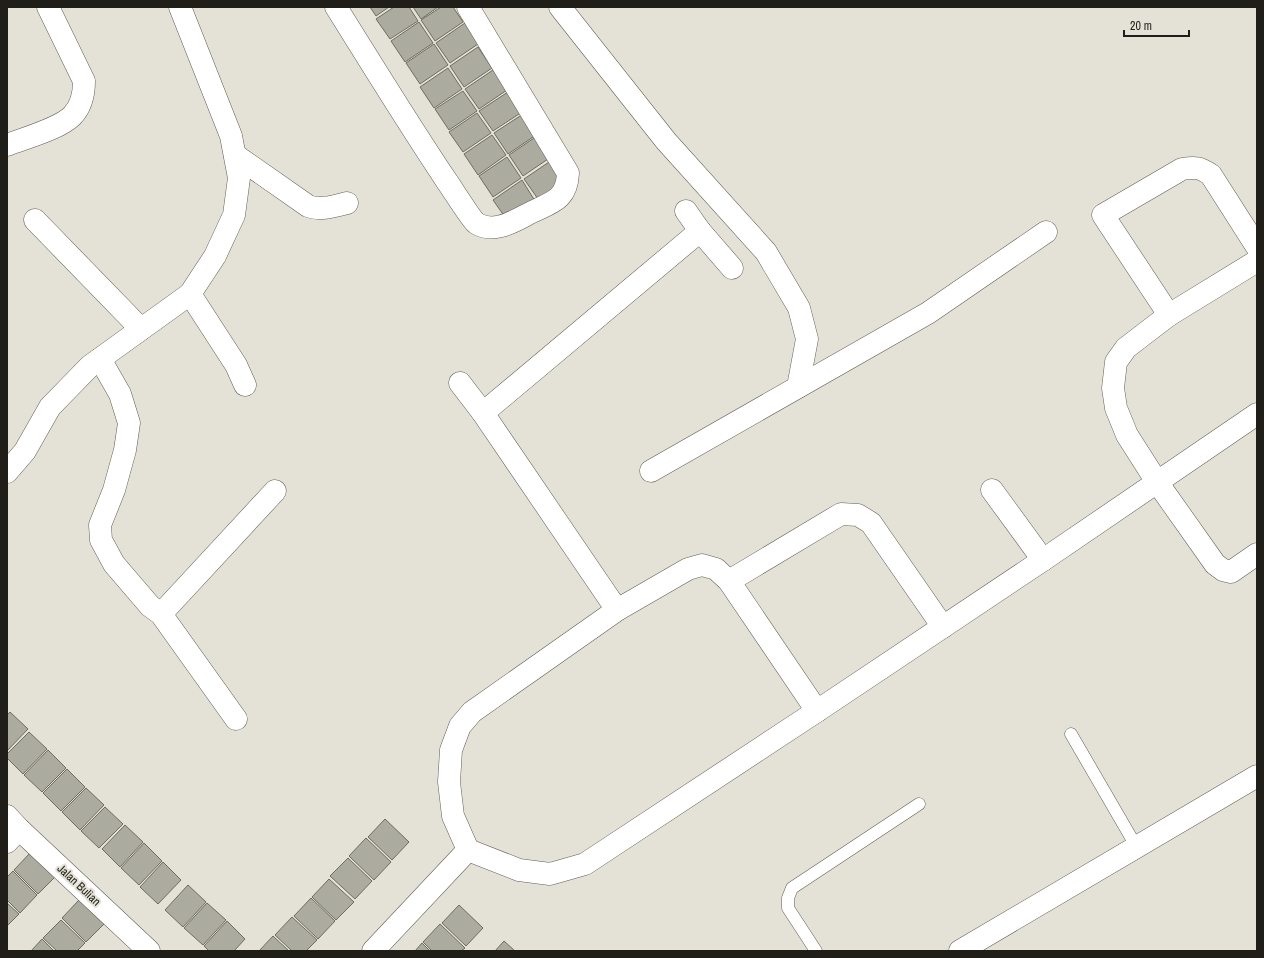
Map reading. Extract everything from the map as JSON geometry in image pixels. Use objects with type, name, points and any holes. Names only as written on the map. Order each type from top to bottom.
[{"type":"street","points":[[7,145],[60,125],[73,115],[84,92],[84,81],[48,7]]},
{"type":"street","points":[[7,472],[25,451],[50,408],[90,366],[190,294],[215,256],[234,215],[239,178],[231,136],[180,7]]},
{"type":"street","points":[[336,7],[416,135],[475,223],[494,228],[505,225],[557,199],[564,192],[568,184],[568,173],[468,7]]},
{"type":"street","points":[[560,7],[666,141],[766,252],[798,308],[807,339],[798,387]]},
{"type":"street","points":[[235,156],[308,206],[319,209],[347,203]]},
{"type":"street","points":[[1169,315],[1103,215],[1182,169],[1193,167],[1202,169],[1211,175],[1257,247]]},
{"type":"street","points":[[686,211],[700,231],[732,268]]},
{"type":"street","points":[[35,220],[141,329]]},
{"type":"street","points":[[483,413],[700,231]]},
{"type":"street","points":[[651,470],[928,313],[1046,232]]},
{"type":"street","points":[[1257,261],[1169,315],[1126,348],[1116,362],[1113,388],[1116,408],[1126,435],[1157,482],[1219,568],[1231,572],[1257,554]]},
{"type":"street","points":[[190,294],[236,365],[245,385]]},
{"type":"street","points":[[100,359],[120,394],[129,424],[125,450],[114,490],[100,525],[101,540],[114,564],[150,606],[161,614],[236,719]]},
{"type":"street","points":[[460,383],[483,413],[617,610]]},
{"type":"street","points":[[817,711],[729,581],[716,570],[702,565],[688,569],[617,610],[472,712],[460,726],[451,750],[449,782],[453,816],[468,850],[519,870],[550,874],[585,864],[817,711],[943,627],[1257,414]]},
{"type":"street","points":[[992,490],[1043,560]]},
{"type":"street","points":[[161,614],[275,491]]},
{"type":"street","points":[[729,581],[841,514],[858,515],[871,523],[943,627]]},
{"type":"street","points":[[960,951],[1257,776]]},
{"type":"street","name":"Jalan Bulian","points":[[11,829],[139,948]]},
{"type":"street","points":[[373,951],[468,850]]},
{"type":"lane","points":[[1071,734],[1136,846]]},
{"type":"lane","points":[[816,951],[788,908],[788,898],[792,888],[919,804]]},
{"type":"building","points":[[370,7],[389,7],[376,16]]},
{"type":"building","points":[[394,7],[409,7],[418,21],[390,39],[376,19]]},
{"type":"building","points":[[413,7],[438,7],[421,19]]},
{"type":"building","points":[[441,7],[453,7],[463,22],[435,41],[421,20]]},
{"type":"building","points":[[419,22],[433,43],[405,62],[391,41]]},
{"type":"building","points":[[465,23],[478,44],[450,63],[436,43]]},
{"type":"building","points":[[434,44],[448,65],[420,84],[406,63]]},
{"type":"building","points":[[478,47],[492,68],[464,87],[450,66]]},
{"type":"building","points":[[448,68],[462,89],[434,108],[420,87]]},
{"type":"building","points":[[493,70],[507,90],[479,109],[465,89]]},
{"type":"building","points":[[463,91],[477,111],[449,130],[435,109]]},
{"type":"building","points":[[508,92],[522,112],[493,131],[479,111]]},
{"type":"building","points":[[477,113],[491,133],[463,152],[449,132]]},
{"type":"building","points":[[523,114],[536,135],[508,154],[494,133]]},
{"type":"building","points":[[492,135],[506,155],[478,175],[464,154]]},
{"type":"building","points":[[537,136],[551,157],[523,176],[509,155]]},
{"type":"building","points":[[507,157],[521,178],[493,197],[479,176]]},
{"type":"building","points":[[552,160],[566,180],[538,199],[524,179]]},
{"type":"building","points":[[522,180],[535,201],[507,220],[493,200]]},
{"type":"building","points":[[10,712],[28,729],[7,751],[7,715]]},
{"type":"building","points":[[29,732],[47,749],[23,774],[7,758],[7,754]]},
{"type":"building","points":[[48,750],[66,768],[42,792],[24,775]]},
{"type":"building","points":[[67,769],[85,787],[61,811],[43,793]]},
{"type":"building","points":[[86,788],[104,805],[80,830],[62,812]]},
{"type":"building","points":[[105,807],[123,824],[99,848],[81,831]]},
{"type":"building","points":[[385,819],[409,842],[392,860],[368,837]]},
{"type":"building","points":[[125,825],[143,842],[120,867],[102,849]]},
{"type":"building","points":[[366,838],[391,862],[374,880],[349,856]]},
{"type":"building","points":[[144,843],[162,861],[139,885],[121,868]]},
{"type":"building","points":[[31,852],[56,876],[38,894],[14,870]]},
{"type":"building","points":[[348,858],[372,881],[355,899],[330,876]]},
{"type":"building","points":[[163,862],[181,880],[158,904],[140,887]]},
{"type":"building","points":[[13,871],[37,895],[20,913],[7,900],[7,877]]},
{"type":"building","points":[[329,879],[354,902],[336,920],[312,897]]},
{"type":"building","points":[[188,885],[206,902],[183,927],[165,910]]},
{"type":"building","points":[[311,898],[335,921],[318,939],[294,916]]},
{"type":"building","points":[[79,900],[104,924],[86,942],[62,918]]},
{"type":"building","points":[[7,903],[19,914],[7,926]]},
{"type":"building","points":[[207,903],[226,920],[203,945],[184,928]]},
{"type":"building","points":[[459,905],[483,928],[466,946],[442,923]]},
{"type":"building","points":[[292,917],[317,940],[306,951],[292,951],[275,935]]},
{"type":"building","points":[[61,920],[85,943],[77,951],[57,951],[43,938]]},
{"type":"building","points":[[227,921],[245,939],[234,951],[209,951],[204,946]]},
{"type":"building","points":[[440,924],[465,948],[461,951],[432,951],[423,942]]},
{"type":"building","points":[[273,936],[289,951],[259,951]]},
{"type":"building","points":[[42,939],[54,951],[31,951]]},
{"type":"building","points":[[504,941],[515,951],[495,951]]},
{"type":"building","points":[[422,943],[430,951],[415,951]]}]
